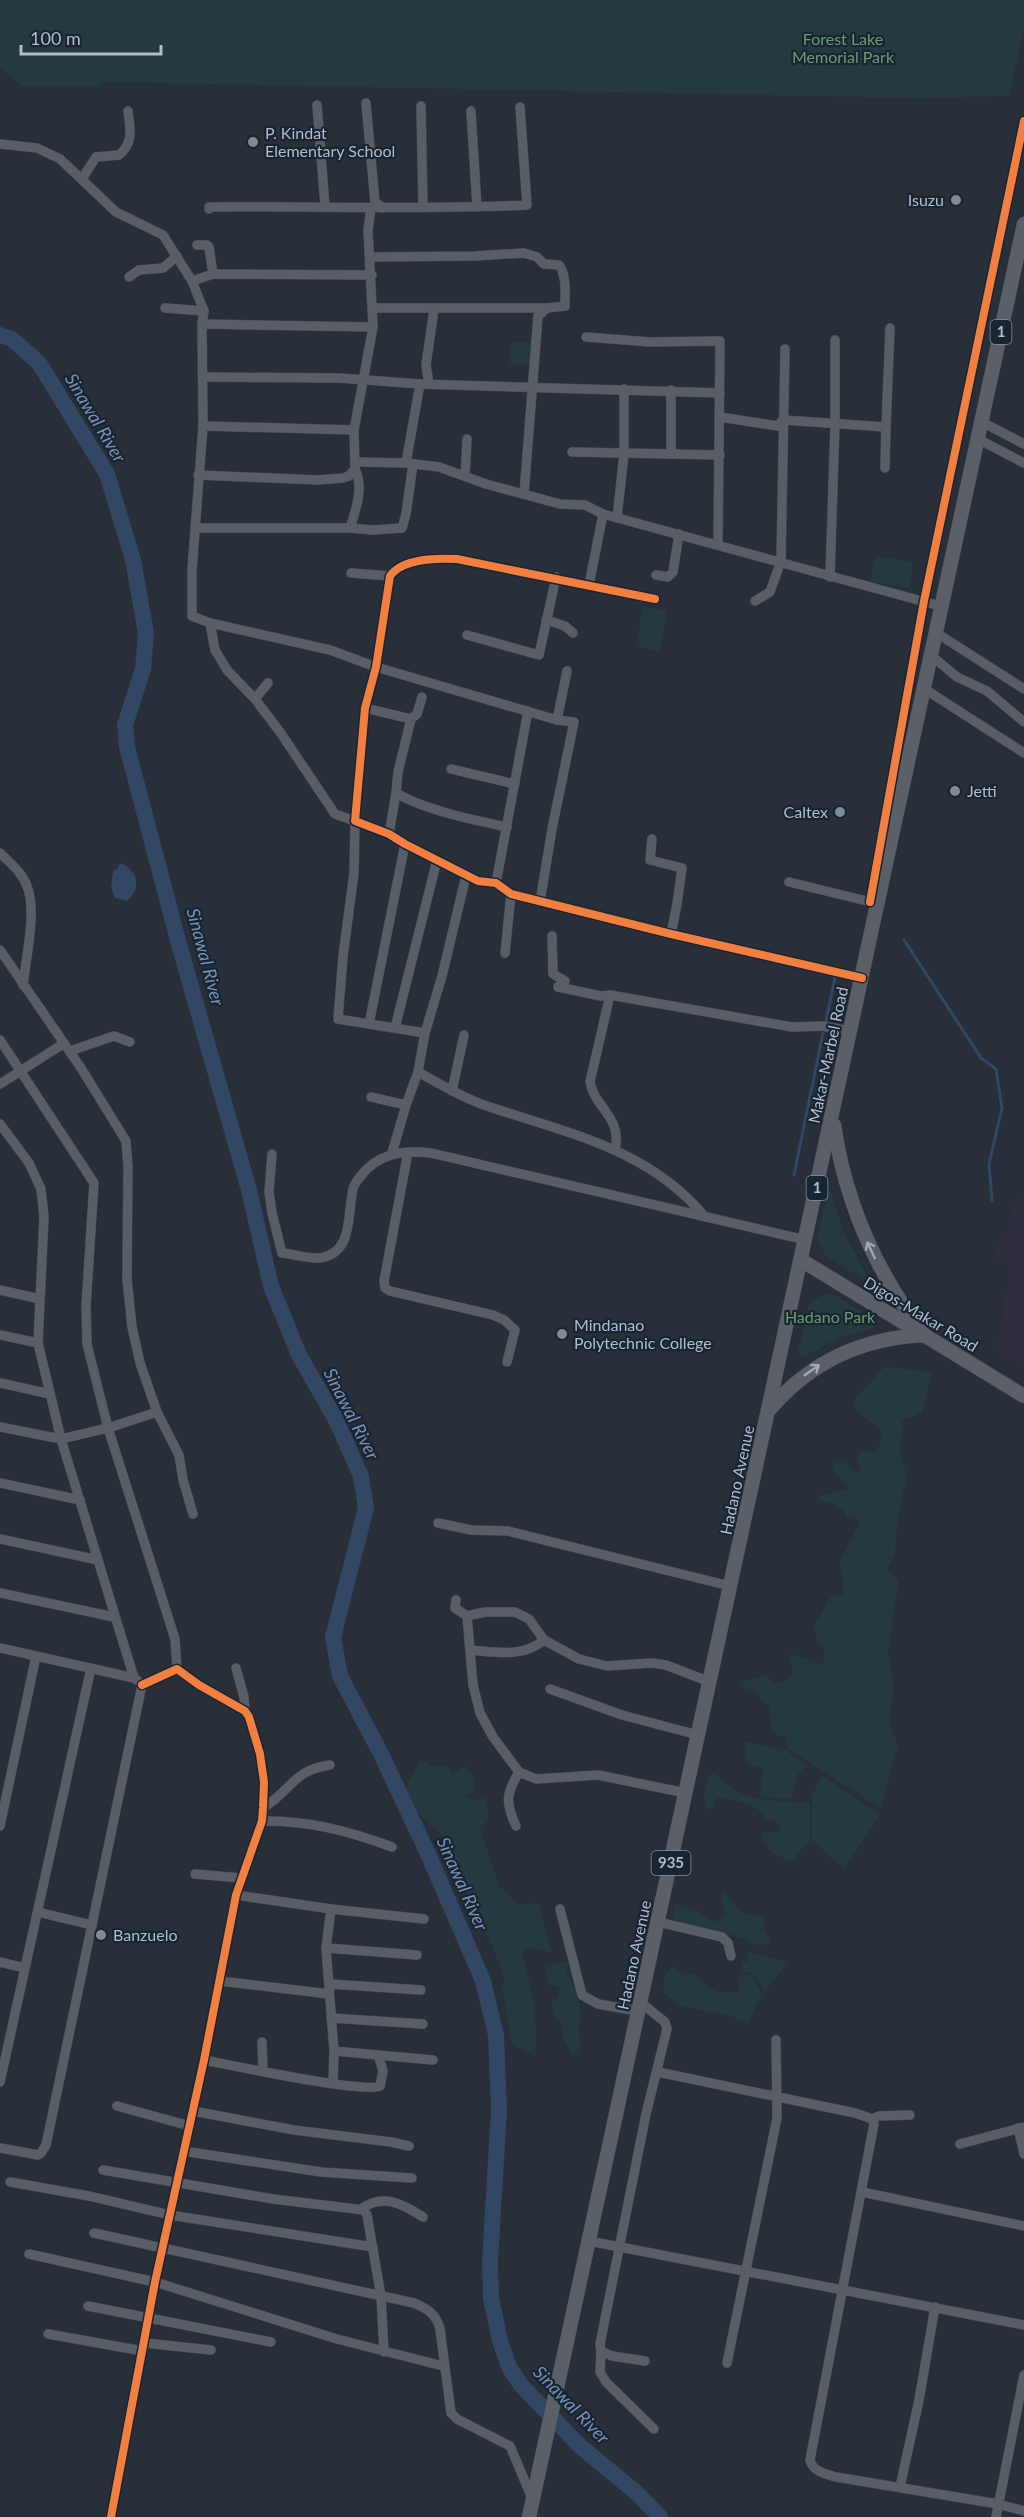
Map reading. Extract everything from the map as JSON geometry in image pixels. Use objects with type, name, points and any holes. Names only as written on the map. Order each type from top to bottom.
[{"type":"main road","name":"Makar-Marbel Road","points":[[801,1260],[862,978],[874,903],[982,422],[1019,270],[1024,224]]},
{"type":"main road","points":[[769,1410],[800,1378],[838,1354],[880,1340],[925,1335],[890,1286],[863,1232],[843,1175],[832,1116]]},
{"type":"main road","name":"Digos-Makar Road","points":[[801,1260],[1024,1396]]},
{"type":"main road","name":"Hadano Avenue","points":[[529,2517],[801,1260]]},
{"type":"street","points":[[366,103],[375,202],[383,208]]},
{"type":"street","points":[[317,105],[325,206]]},
{"type":"street","points":[[422,106],[423,207]]},
{"type":"street","points":[[209,209],[209,207],[383,208],[527,205],[520,107]]},
{"type":"street","points":[[82,179],[96,157],[119,155],[128,146],[130,138],[128,111]]},
{"type":"street","points":[[471,111],[477,207]]},
{"type":"street","points":[[789,882],[874,903],[924,601],[1024,121]]},
{"type":"street","points":[[0,144],[37,148],[60,159],[116,212],[163,235],[192,281],[204,311],[202,324],[203,426],[192,570],[192,616],[210,623],[330,650],[376,667],[557,720],[574,722],[540,902]]},
{"type":"street","points":[[350,528],[359,503],[354,430],[373,327],[368,230],[371,208]]},
{"type":"street","points":[[197,245],[210,247],[213,274]]},
{"type":"street","points":[[371,257],[524,254],[537,257],[544,264],[559,265],[564,276],[565,306],[547,308],[373,308]]},
{"type":"street","points":[[129,277],[139,270],[163,268],[177,256]]},
{"type":"street","points":[[192,281],[213,274],[372,275]]},
{"type":"street","points":[[165,308],[204,311]]},
{"type":"street","points":[[524,494],[538,316],[547,308]]},
{"type":"street","points":[[196,528],[373,530],[402,528],[406,514],[409,464],[425,384],[434,309]]},
{"type":"street","points":[[202,324],[373,327]]},
{"type":"street","points":[[885,468],[890,328]]},
{"type":"street","points":[[586,337],[650,342],[720,341],[718,544]]},
{"type":"street","points":[[830,578],[836,340]]},
{"type":"street","points":[[755,602],[770,592],[780,561],[785,349]]},
{"type":"street","points":[[202,376],[362,379],[425,384],[720,393]]},
{"type":"street","points":[[617,518],[624,454],[624,389]]},
{"type":"street","points":[[671,390],[671,454]]},
{"type":"street","points":[[720,417],[778,426],[783,420]]},
{"type":"street","points":[[783,420],[886,427]]},
{"type":"street","points":[[982,422],[1024,444]]},
{"type":"street","points":[[203,426],[354,430]]},
{"type":"street","points":[[465,476],[467,439]]},
{"type":"street","points":[[978,440],[1024,463]]},
{"type":"street","points":[[572,452],[720,455]]},
{"type":"street","points":[[356,466],[409,464],[439,467],[486,484],[560,504],[585,505],[617,518],[780,561],[830,578],[940,606]]},
{"type":"street","points":[[198,475],[334,479],[349,476],[356,466]]},
{"type":"street","points":[[588,585],[603,514]]},
{"type":"street","points":[[656,575],[668,577],[673,572],[679,534]]},
{"type":"street","points":[[425,1033],[342,1021],[338,1017],[354,873],[355,821],[365,708],[376,667],[390,576],[395,569],[415,562],[445,558],[457,559],[556,577],[654,599]]},
{"type":"street","points":[[351,573],[390,576]]},
{"type":"street","points":[[467,635],[539,655],[556,577]]},
{"type":"street","points":[[546,620],[565,626],[573,633]]},
{"type":"street","points":[[210,623],[211,636],[221,661],[255,699],[300,759],[335,814],[390,834],[466,876],[478,881],[496,883],[511,894],[670,934],[862,978]]},
{"type":"street","points":[[935,632],[1024,689]]},
{"type":"street","points":[[931,650],[933,657],[957,677],[987,692],[1024,722]]},
{"type":"street","points":[[557,720],[567,671]]},
{"type":"street","points":[[255,699],[268,683]]},
{"type":"street","points":[[923,688],[1024,753]]},
{"type":"street","points":[[390,834],[398,772],[411,719],[417,714],[422,697]]},
{"type":"street","points":[[365,708],[411,719]]},
{"type":"street","points":[[496,883],[528,711]]},
{"type":"street","points":[[451,769],[515,784]]},
{"type":"street","points":[[396,793],[410,801],[468,819],[507,827]]},
{"type":"street","points":[[652,839],[650,860],[682,868],[670,934]]},
{"type":"street","points":[[369,1024],[405,844]]},
{"type":"street","points":[[0,853],[19,871],[27,886],[31,903],[23,985]]},
{"type":"street","points":[[395,1028],[437,860]]},
{"type":"street","points":[[392,1154],[418,1072],[425,1033],[442,976],[466,876]]},
{"type":"street","points":[[505,952],[511,894]]},
{"type":"street","points":[[552,936],[553,974],[565,981],[558,987],[792,1027],[822,1026],[851,1030]]},
{"type":"street","points":[[0,950],[122,1132],[128,1151],[127,1279],[135,1345],[157,1412],[178,1450],[193,1514]]},
{"type":"street","points":[[610,995],[590,1082],[592,1093],[613,1122],[617,1138],[615,1149]]},
{"type":"street","points":[[452,1090],[464,1035]]},
{"type":"street","points":[[0,1084],[20,1071],[67,1048],[114,1036],[130,1042]]},
{"type":"street","points":[[0,1040],[94,1183],[85,1328],[89,1356],[108,1428],[172,1629],[177,1669],[199,1685],[245,1711]]},
{"type":"street","points":[[418,1072],[482,1105],[615,1149],[676,1187],[705,1217]]},
{"type":"street","points":[[371,1097],[406,1105]]},
{"type":"street","points":[[0,1124],[29,1163],[41,1189],[44,1217],[38,1343],[61,1439],[114,1617],[138,1681],[92,1924],[44,2149],[38,2155],[0,2148]]},
{"type":"street","points":[[408,1152],[385,1288],[499,1317],[515,1330],[507,1362]]},
{"type":"street","points":[[272,1154],[269,1192],[282,1253],[319,1258],[335,1252],[345,1241],[353,1186],[375,1161],[392,1154],[408,1152],[431,1153],[806,1240]]},
{"type":"street","points":[[0,1290],[40,1299]]},
{"type":"street","points":[[0,1335],[38,1343]]},
{"type":"street","points":[[0,1383],[50,1394]]},
{"type":"street","points":[[0,1427],[61,1439],[108,1428],[157,1412]]},
{"type":"street","points":[[0,1483],[80,1500]]},
{"type":"street","points":[[438,1523],[471,1530],[508,1531],[730,1586]]},
{"type":"street","points":[[0,1539],[98,1560]]},
{"type":"street","points":[[0,1593],[114,1617]]},
{"type":"street","points":[[456,1600],[455,1608],[466,1616],[473,1684],[480,1713],[493,1737],[519,1772],[536,1779],[598,1775],[686,1793]]},
{"type":"street","points":[[466,1616],[485,1612],[515,1612],[529,1619],[544,1640],[591,1664],[615,1666],[652,1663],[666,1665],[710,1682]]},
{"type":"street","points":[[470,1650],[521,1652],[533,1648],[544,1640]]},
{"type":"street","points":[[0,1648],[138,1681],[177,1669]]},
{"type":"street","points":[[0,1826],[36,1656]]},
{"type":"street","points":[[0,2082],[91,1668]]},
{"type":"street","points":[[111,2517],[155,2282],[204,2060],[236,1895],[262,1821],[264,1782],[260,1754],[256,1734],[245,1711],[244,1697],[236,1668]]},
{"type":"street","points":[[550,1689],[622,1715],[698,1735]]},
{"type":"street","points":[[263,1808],[274,1801],[300,1774],[330,1765]]},
{"type":"street","points":[[516,1826],[507,1800],[510,1788],[519,1772]]},
{"type":"street","points":[[262,1821],[299,1822],[325,1827],[362,1836],[392,1847]]},
{"type":"street","points":[[195,1874],[241,1878]]},
{"type":"street","points":[[236,1895],[331,1909],[424,1919]]},
{"type":"street","points":[[331,1909],[326,1948],[334,2052],[333,2084]]},
{"type":"street","points":[[560,1909],[582,1995],[598,2004],[639,2007],[666,2024],[658,2072],[646,2114],[600,2336],[600,2372],[606,2382],[654,2429]]},
{"type":"street","points":[[38,1912],[92,1924]]},
{"type":"street","points":[[658,1922],[722,1937],[728,1943],[731,1956]]},
{"type":"street","points":[[326,1948],[417,1955]]},
{"type":"street","points":[[0,1962],[25,1968]]},
{"type":"street","points":[[220,1982],[329,1989],[421,1990]]},
{"type":"street","points":[[332,2018],[423,2024]]},
{"type":"street","points":[[727,2363],[772,2144],[778,2097],[776,2040]]},
{"type":"street","points":[[262,2042],[263,2071]]},
{"type":"street","points":[[334,2052],[433,2060]]},
{"type":"street","points":[[204,2060],[333,2084],[378,2088],[383,2078],[378,2055]]},
{"type":"street","points":[[658,2072],[872,2118],[910,2115]]},
{"type":"street","points":[[117,2106],[190,2126]]},
{"type":"street","points":[[193,2111],[294,2130],[409,2146]]},
{"type":"street","points":[[872,2118],[874,2124],[841,2290],[810,2460],[811,2465],[821,2472],[836,2477],[998,2504],[1024,2511]]},
{"type":"street","points":[[960,2144],[1021,2128],[1024,2154]]},
{"type":"street","points":[[183,2151],[321,2172],[412,2178]]},
{"type":"street","points":[[102,2170],[273,2199],[361,2209],[375,2202],[394,2201],[423,2217]]},
{"type":"street","points":[[10,2182],[89,2196],[170,2215],[373,2247]]},
{"type":"street","points":[[862,2192],[1024,2226]]},
{"type":"street","points":[[361,2209],[367,2215],[381,2296],[384,2352]]},
{"type":"street","points":[[94,2233],[414,2303],[431,2312],[438,2319],[449,2408],[453,2416],[510,2446],[533,2500]]},
{"type":"street","points":[[589,2241],[1024,2325]]},
{"type":"street","points":[[29,2254],[155,2282],[337,2339],[443,2366]]},
{"type":"street","points":[[88,2306],[150,2316],[271,2342]]},
{"type":"street","points":[[900,2487],[919,2400],[935,2307]]},
{"type":"street","points":[[48,2334],[144,2347],[212,2350]]},
{"type":"street","points":[[601,2350],[612,2356],[645,2361]]},
{"type":"street","points":[[996,2517],[1024,2375]]},
{"type":"shaded area","points":[[1024,1185],[1024,1366],[997,1349],[1010,1264],[998,1260],[996,1253],[1002,1231],[1006,1232],[1014,1200],[1020,1202]]},
{"type":"green space","name":"Forest Lake Memorial Park","points":[[0,0],[1024,0],[1024,29],[1009,96],[916,98],[107,82],[96,87],[21,86],[0,68]]},
{"type":"green space","points":[[511,342],[532,343],[531,365],[510,364]]},
{"type":"green space","points":[[875,556],[913,562],[909,588],[871,582]]},
{"type":"green space","points":[[643,606],[667,611],[660,651],[636,646]]},
{"type":"green space","name":"Hadano Park","points":[[828,1191],[831,1192],[844,1233],[869,1280],[866,1281],[825,1255],[817,1239]]},
{"type":"green space","name":"Hadano Park","points":[[825,1294],[839,1297],[873,1319],[874,1326],[871,1329],[839,1338],[802,1357],[798,1353],[808,1307],[812,1301]]},
{"type":"green space","points":[[885,1366],[932,1373],[922,1412],[902,1421],[899,1451],[907,1474],[898,1517],[895,1553],[887,1569],[899,1580],[888,1651],[894,1686],[889,1721],[898,1747],[880,1808],[788,1748],[786,1738],[771,1732],[770,1707],[761,1701],[757,1692],[740,1687],[740,1682],[766,1675],[775,1684],[785,1680],[793,1673],[790,1653],[823,1665],[825,1647],[818,1644],[814,1625],[831,1596],[843,1595],[840,1561],[860,1522],[855,1516],[848,1519],[840,1508],[829,1502],[819,1501],[818,1496],[849,1489],[833,1470],[834,1461],[845,1461],[852,1470],[859,1473],[862,1471],[857,1460],[860,1450],[874,1452],[879,1447],[882,1431],[857,1412],[852,1402]]},
{"type":"green space","points":[[743,1741],[785,1750],[807,1765],[798,1774],[792,1799],[760,1797],[763,1769],[745,1762],[746,1750]]},
{"type":"green space","points":[[420,1760],[433,1767],[446,1765],[452,1774],[466,1766],[475,1779],[475,1790],[467,1795],[474,1801],[487,1795],[488,1820],[480,1828],[499,1886],[518,1904],[538,1903],[552,1953],[530,1947],[522,1951],[535,2006],[536,2056],[512,2045],[502,1988],[505,1979],[489,1938],[480,1925],[474,1899],[458,1888],[447,1857],[448,1841],[414,1809],[405,1789]]},
{"type":"green space","points":[[712,1773],[731,1788],[749,1796],[810,1803],[810,1840],[792,1861],[773,1853],[761,1837],[762,1833],[781,1831],[776,1820],[765,1819],[762,1813],[751,1805],[729,1799],[716,1798],[714,1807],[708,1810],[704,1791]]},
{"type":"green space","points":[[822,1775],[880,1815],[844,1869],[812,1840],[812,1795]]},
{"type":"green space","points":[[724,1891],[740,1912],[764,1918],[764,1929],[771,1942],[758,1946],[728,1934],[674,1922],[674,1904],[696,1910],[715,1923],[725,1915],[725,1907],[720,1901]]},
{"type":"green space","points":[[748,1952],[787,1962],[765,1992],[753,1974],[741,1971],[743,1962],[748,1962]]},
{"type":"green space","points":[[568,1962],[567,1976],[576,1990],[581,2011],[580,2054],[573,2056],[563,2038],[562,2024],[553,2015],[552,2000],[558,1998],[559,1987],[549,1985],[545,1965]]},
{"type":"green space","points":[[673,1965],[682,1976],[694,1972],[708,1987],[724,1993],[739,1991],[738,1975],[751,1975],[762,1994],[748,2022],[678,2005],[663,1992],[665,1975]]},
{"type":"water","points":[[120,863],[131,870],[136,879],[135,890],[127,901],[115,898],[111,887],[113,871]]},
{"type":"waterway","name":"Sinawal River","points":[[0,335],[12,339],[39,363],[107,474],[133,560],[146,633],[143,669],[125,725],[127,747],[180,948],[249,1190],[271,1286],[299,1355],[336,1420],[361,1476],[366,1508],[333,1637],[340,1676],[381,1754],[429,1856],[483,1981],[496,2035],[499,2110],[490,2261],[491,2298],[500,2341],[509,2367],[521,2385],[581,2447],[638,2494],[660,2517]]},
{"type":"waterway","points":[[904,940],[981,1058],[996,1069],[1002,1108],[989,1164],[992,1201]]},
{"type":"waterway","points":[[826,1021],[835,977]]},
{"type":"waterway","points":[[794,1175],[823,1033]]},
{"type":"cycle path","points":[[870,902],[924,601],[1024,121]]},
{"type":"cycle path","points":[[655,599],[457,559],[421,560],[411,562],[396,570],[390,576],[376,667],[365,708],[355,821],[389,834],[478,881],[496,883],[511,894],[862,978]]},
{"type":"cycle path","points":[[111,2517],[155,2282],[204,2060],[236,1895],[262,1821],[264,1782],[260,1754],[249,1717],[245,1711],[199,1685],[177,1669],[142,1685]]},
{"type":"place","name":"P. Kindat Elementary School","points":[[253,142]]},
{"type":"place","name":"Isuzu","points":[[956,200]]},
{"type":"place","name":"Jetti","points":[[955,791]]},
{"type":"place","name":"Caltex","points":[[840,812]]},
{"type":"place","name":"Mindanao Polytechnic College","points":[[562,1334]]},
{"type":"place","name":"Banzuelo","points":[[101,1935]]}]
